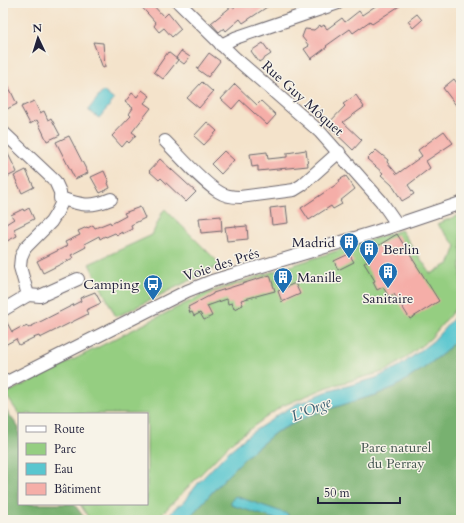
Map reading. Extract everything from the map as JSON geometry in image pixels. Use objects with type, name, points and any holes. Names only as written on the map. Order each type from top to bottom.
[{"type":"street","name":"Rue Guy Môquet","points":[[179,3],[222,45],[320,132],[381,201],[397,224]]},
{"type":"street","points":[[222,45],[235,38],[338,3]]},
{"type":"street","points":[[3,132],[56,181],[61,204],[51,222],[25,248],[21,257],[20,267],[28,295]]},
{"type":"street","points":[[165,140],[209,185],[220,193],[232,197],[294,190],[307,181],[339,152]]},
{"type":"street","points":[[60,198],[87,206],[111,199]]},
{"type":"street","name":"Voie des Prés","points":[[3,384],[187,290],[461,203]]},
{"type":"street","points":[[3,310],[28,295],[44,295],[78,279]]},
{"type":"green space","points":[[165,209],[221,265],[116,317],[89,264],[152,235]]},
{"type":"green space","points":[[461,214],[461,302],[430,339],[386,371],[328,387],[282,406],[233,441],[156,520],[90,520],[81,505],[148,505],[148,413],[18,413],[5,394],[204,294],[401,230],[431,274],[450,263],[456,246],[437,224]]},
{"type":"green space","name":"Parc naturel du Perray","points":[[461,334],[461,520],[187,520],[247,456],[276,432],[313,414],[378,394],[397,386],[445,352]]},
{"type":"green space","points":[[3,406],[18,427],[18,505],[75,505],[86,520],[3,520]]},
{"type":"water","points":[[103,91],[114,100],[99,118],[88,110]]},
{"type":"water","name":"L'Orge","points":[[461,310],[461,334],[445,352],[424,368],[397,386],[378,394],[313,414],[276,432],[247,456],[187,520],[165,520],[177,506],[182,504],[200,481],[228,452],[251,433],[298,403],[310,400],[311,398],[326,392],[376,378],[400,366],[433,341]]},
{"type":"water","points":[[235,496],[288,514],[288,519],[278,520],[231,505],[231,501]]},
{"type":"building","points":[[138,3],[151,3],[164,17],[168,13],[181,29],[172,37],[164,28],[159,32],[154,26],[156,23]]},
{"type":"building","points":[[241,3],[273,3],[243,23],[240,19],[226,31],[224,28],[219,32],[211,23],[232,6],[233,8]]},
{"type":"building","points":[[380,3],[404,3],[372,24],[370,21],[353,33],[350,29],[311,59],[304,49],[309,46],[302,37],[305,29],[314,30],[320,25],[321,27],[324,25],[327,29],[342,18],[345,22],[359,11],[362,15]]},
{"type":"building","points":[[417,14],[422,20],[413,28],[408,21]]},
{"type":"building","points":[[93,42],[103,43],[105,67],[103,68]]},
{"type":"building","points":[[263,43],[271,54],[259,62],[251,51]]},
{"type":"building","points":[[181,51],[190,57],[184,64],[176,58]]},
{"type":"building","points":[[168,52],[178,60],[163,79],[154,72]]},
{"type":"building","points":[[209,53],[220,61],[208,77],[197,69]]},
{"type":"building","points":[[3,75],[17,104],[3,111]]},
{"type":"building","points":[[454,79],[461,89],[461,112],[443,88]]},
{"type":"building","points":[[202,82],[213,92],[199,108],[187,98]]},
{"type":"building","points":[[235,84],[257,105],[261,101],[276,115],[267,125],[240,100],[232,109],[221,99]]},
{"type":"building","points":[[142,90],[150,96],[144,103],[151,108],[132,132],[136,135],[129,143],[127,141],[122,147],[112,136],[131,116],[129,114],[133,108],[125,102],[132,93],[137,97]]},
{"type":"building","points":[[356,95],[364,107],[343,122],[362,140],[353,150],[327,125],[345,106],[343,104]]},
{"type":"building","points":[[34,101],[40,113],[44,111],[48,120],[51,118],[60,135],[47,141],[37,120],[30,124],[21,107]]},
{"type":"building","points":[[207,122],[217,131],[204,145],[194,136]]},
{"type":"building","points":[[444,131],[453,143],[426,161],[430,168],[408,185],[414,194],[402,201],[392,185],[381,175],[383,173],[367,159],[376,150],[388,160],[387,162],[397,174],[422,156],[418,150]]},
{"type":"building","points":[[69,136],[88,173],[75,179],[56,142]]},
{"type":"building","points":[[3,144],[17,172],[3,179]]},
{"type":"building","points":[[306,150],[308,166],[258,171],[258,166],[252,167],[250,154],[267,152],[268,159],[287,157],[287,153]]},
{"type":"building","points":[[224,151],[234,160],[221,174],[211,164]]},
{"type":"building","points":[[160,159],[196,192],[186,202],[161,178],[159,180],[149,171]]},
{"type":"building","points":[[26,170],[34,187],[22,193],[14,176]]},
{"type":"building","points":[[104,171],[110,188],[100,193],[91,177]]},
{"type":"building","points":[[346,176],[355,189],[340,201],[342,204],[333,209],[331,206],[309,220],[301,208],[340,182],[339,180]]},
{"type":"building","points":[[286,206],[288,223],[272,225],[270,208]]},
{"type":"building","points":[[140,207],[145,218],[131,225],[132,229],[122,234],[122,232],[117,235],[115,233],[100,239],[99,236],[84,244],[86,247],[71,255],[73,258],[43,273],[37,261],[67,246],[65,242],[80,235],[78,231],[93,225],[95,228],[110,222],[111,224],[126,216],[124,213]]},
{"type":"building","points":[[29,208],[34,219],[14,229],[17,236],[3,243],[3,227],[14,219],[11,215],[23,209],[24,211]]},
{"type":"building","points":[[221,216],[222,231],[201,233],[199,218]]},
{"type":"building","points":[[247,226],[248,239],[227,241],[225,227]]},
{"type":"building","points":[[397,234],[439,301],[410,319],[394,294],[389,297],[383,287],[377,290],[373,282],[375,281],[364,263],[372,258],[368,252]]},
{"type":"building","points":[[349,254],[354,262],[338,270],[334,261]]},
{"type":"building","points":[[270,275],[275,291],[241,300],[243,305],[234,309],[232,303],[228,304],[227,299],[207,306],[212,316],[204,320],[200,313],[194,316],[192,312],[190,313],[188,307],[213,293]]},
{"type":"building","points":[[295,283],[300,294],[282,302],[278,291]]},
{"type":"building","points":[[95,292],[101,303],[86,310],[88,314],[40,338],[39,336],[33,338],[19,345],[16,339],[3,346],[3,317],[12,332],[21,327],[28,326],[28,328],[81,301],[80,298]]},
{"type":"place","name":"Madrid","points":[[349,259]]},
{"type":"place","name":"Berlin","points":[[369,266]]},
{"type":"place","name":"Sanitaire","points":[[388,289]]},
{"type":"place","name":"Manille","points":[[283,294]]},
{"type":"place","name":"Camping","points":[[153,301]]}]
